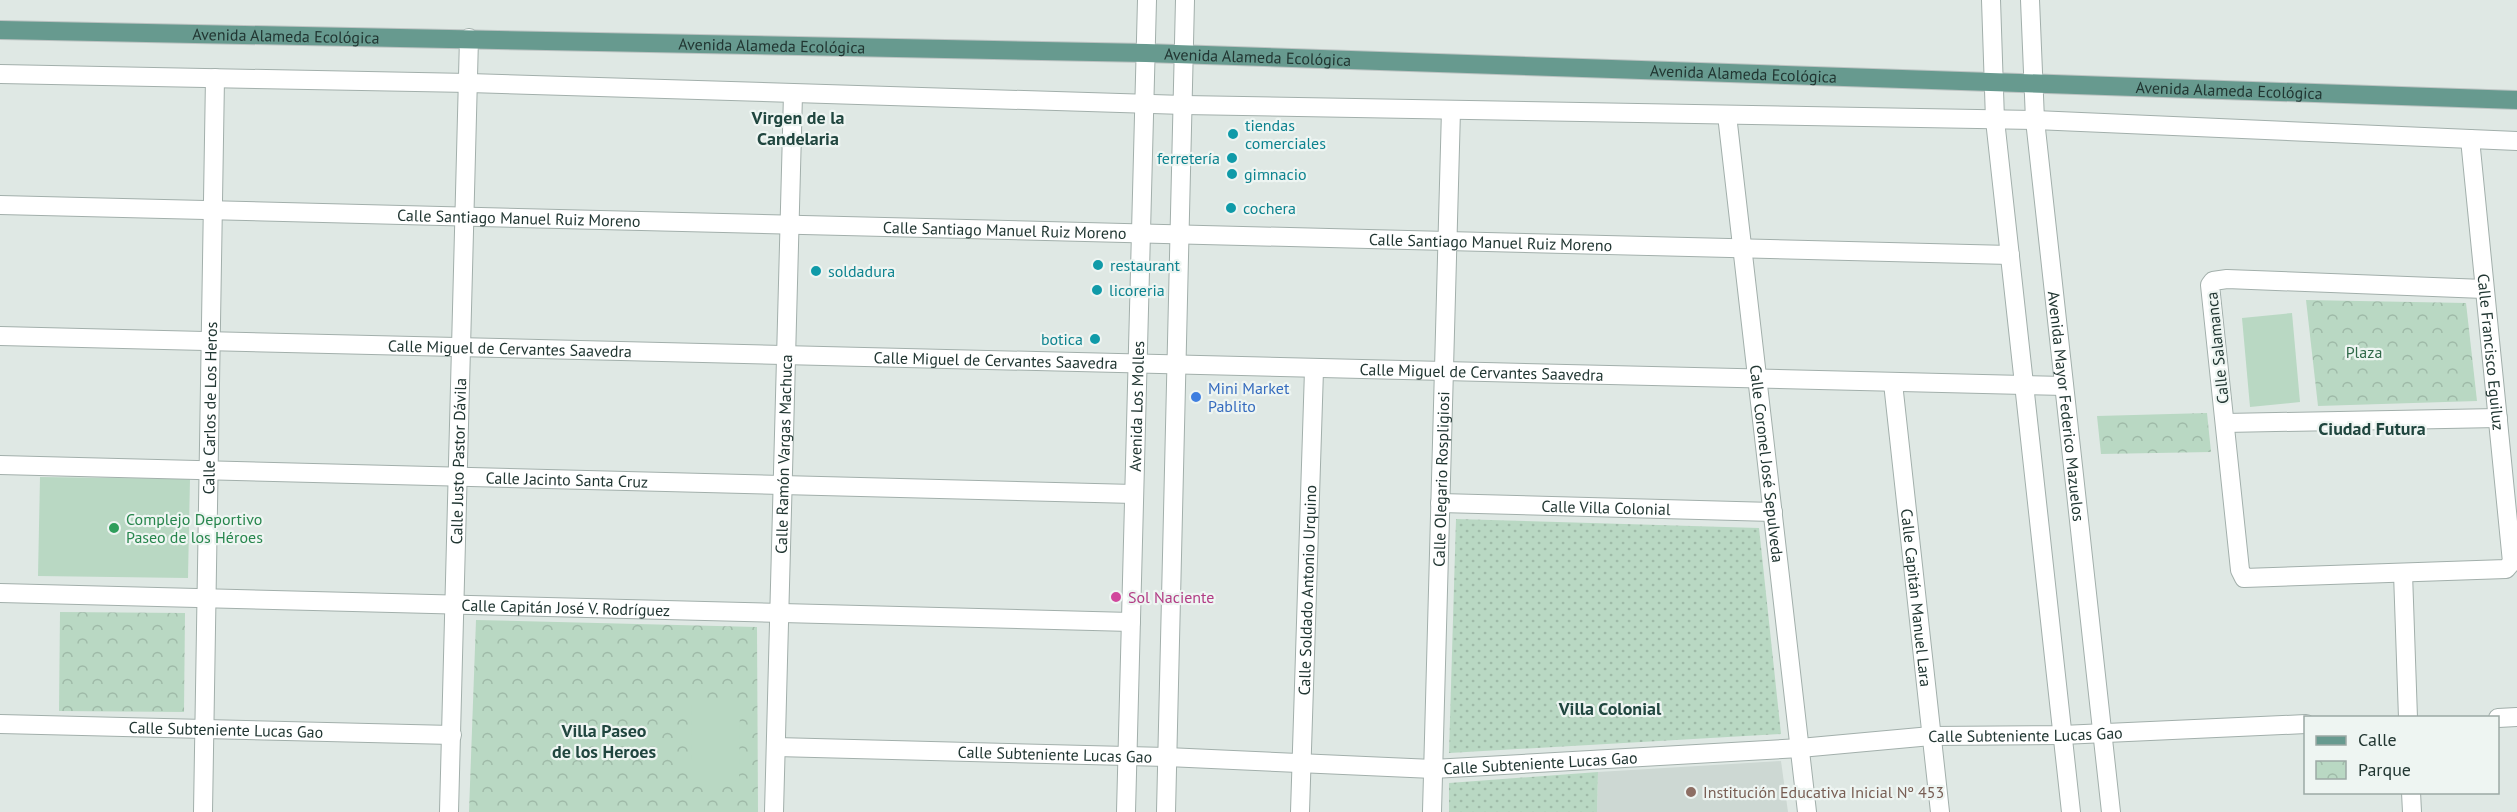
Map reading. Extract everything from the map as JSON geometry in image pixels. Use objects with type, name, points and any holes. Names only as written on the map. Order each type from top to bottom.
[{"type":"main road","name":"Avenida Alameda Ecológica","points":[[0,30],[1146,53],[2517,100]]},
{"type":"street","name":"Avenida Los Molles","points":[[1125,812],[1147,0]]},
{"type":"street","points":[[1166,812],[1185,0]]},
{"type":"street","points":[[1991,0],[1995,120],[2071,812]]},
{"type":"street","name":"Avenida Mayor Federico Mazuelos","points":[[2030,0],[2035,120],[2111,812]]},
{"type":"street","name":"Calle Justo Pastor Dávila","points":[[450,812],[469,38]]},
{"type":"street","points":[[0,74],[469,83],[1184,105],[2035,120],[2517,141]]},
{"type":"street","name":"Calle Carlos de Los Heros","points":[[203,812],[215,78]]},
{"type":"street","name":"Calle Ramón Vargas Machuca","points":[[774,812],[793,94]]},
{"type":"street","name":"Calle Olegario Rospligiosi","points":[[1432,812],[1451,110]]},
{"type":"street","name":"Calle Coronel José Sepulveda","points":[[1727,115],[1807,812]]},
{"type":"street","name":"Calle Francisco Eguiluz","points":[[2403,573],[2506,568],[2514,558],[2505,428],[2484,289],[2470,140]]},
{"type":"street","name":"Calle Santiago Manuel Ruiz Moreno","points":[[0,205],[2010,255]]},
{"type":"street","name":"Calle Salamanca","points":[[2403,573],[2244,578],[2240,570],[2209,291],[2213,281],[2227,279],[2484,289]]},
{"type":"street","name":"Calle Miguel de Cervantes Saavedra","points":[[0,336],[1177,367],[2064,386]]},
{"type":"street","name":"Calle Soldado Antonio Urquino","points":[[1300,812],[1314,370]]},
{"type":"street","name":"Calle Capitán Manuel Lara","points":[[1893,382],[1940,812]]},
{"type":"street","points":[[2225,423],[2505,428]]},
{"type":"street","name":"Calle Jacinto Santa Cruz","points":[[0,465],[1134,494]]},
{"type":"street","name":"Calle Villa Colonial","points":[[1440,503],[1773,512]]},
{"type":"street","points":[[2403,573],[2408,716]]},
{"type":"street","name":"Calle Capitán José V. Rodríguez","points":[[0,593],[1131,622]]},
{"type":"street","points":[[2499,718],[2517,717]]},
{"type":"street","name":"Calle Subteniente Lucas Gao","points":[[0,724],[452,735]]},
{"type":"street","name":"Calle Subteniente Lucas Gao","points":[[776,747],[1167,757],[1433,769],[1800,748],[1932,736],[2062,735],[2102,731],[2304,724]]},
{"type":"street","points":[[2411,794],[2412,812]]},
{"type":"shaded area","name":"Institución Educativa Inicial Nº 453","points":[[1781,761],[1788,812],[1597,812],[1598,772]]},
{"type":"green space","name":"Plaza","points":[[2306,300],[2466,303],[2477,401],[2318,406]]},
{"type":"green space","points":[[2292,313],[2300,402],[2250,407],[2242,318]]},
{"type":"green space","points":[[2207,413],[2211,452],[2101,454],[2097,416]]},
{"type":"green space","name":"Complejo Deportivo Paseo de los Héroes","points":[[40,477],[190,479],[188,578],[38,576]]},
{"type":"green space","points":[[1456,519],[1759,528],[1781,734],[1449,753]]},
{"type":"green space","points":[[60,612],[185,613],[184,712],[59,711]]},
{"type":"green space","points":[[476,620],[757,627],[758,812],[469,812]]},
{"type":"green space","points":[[692,703],[740,703],[739,782],[691,782]]},
{"type":"green space","points":[[1598,772],[1597,812],[1449,812],[1449,783]]},
{"type":"place","name":"tiendas comerciales","points":[[1233,134]]},
{"type":"place","name":"ferretería","points":[[1232,158]]},
{"type":"place","name":"gimnacio","points":[[1232,174]]},
{"type":"place","name":"cochera","points":[[1231,208]]},
{"type":"place","name":"restaurant","points":[[1098,265]]},
{"type":"place","name":"soldadura","points":[[816,271]]},
{"type":"place","name":"licoreria","points":[[1097,290]]},
{"type":"place","name":"botica","points":[[1095,339]]},
{"type":"place","name":"Mini Market Pablito","points":[[1196,397]]},
{"type":"place","name":"Complejo Deportivo Paseo de los Héroes","points":[[114,528]]},
{"type":"place","name":"Sol Naciente","points":[[1116,597]]},
{"type":"place","name":"Institución Educativa Inicial Nº 453","points":[[1691,792]]},
{"type":"district","name":"Virgen de la Candelaria","points":[[798,127]]},
{"type":"district","name":"Ciudad Futura","points":[[2372,428]]},
{"type":"district","name":"Villa Colonial","points":[[1610,708]]},
{"type":"district","name":"Villa Paseo de los Heroes","points":[[604,740]]}]
